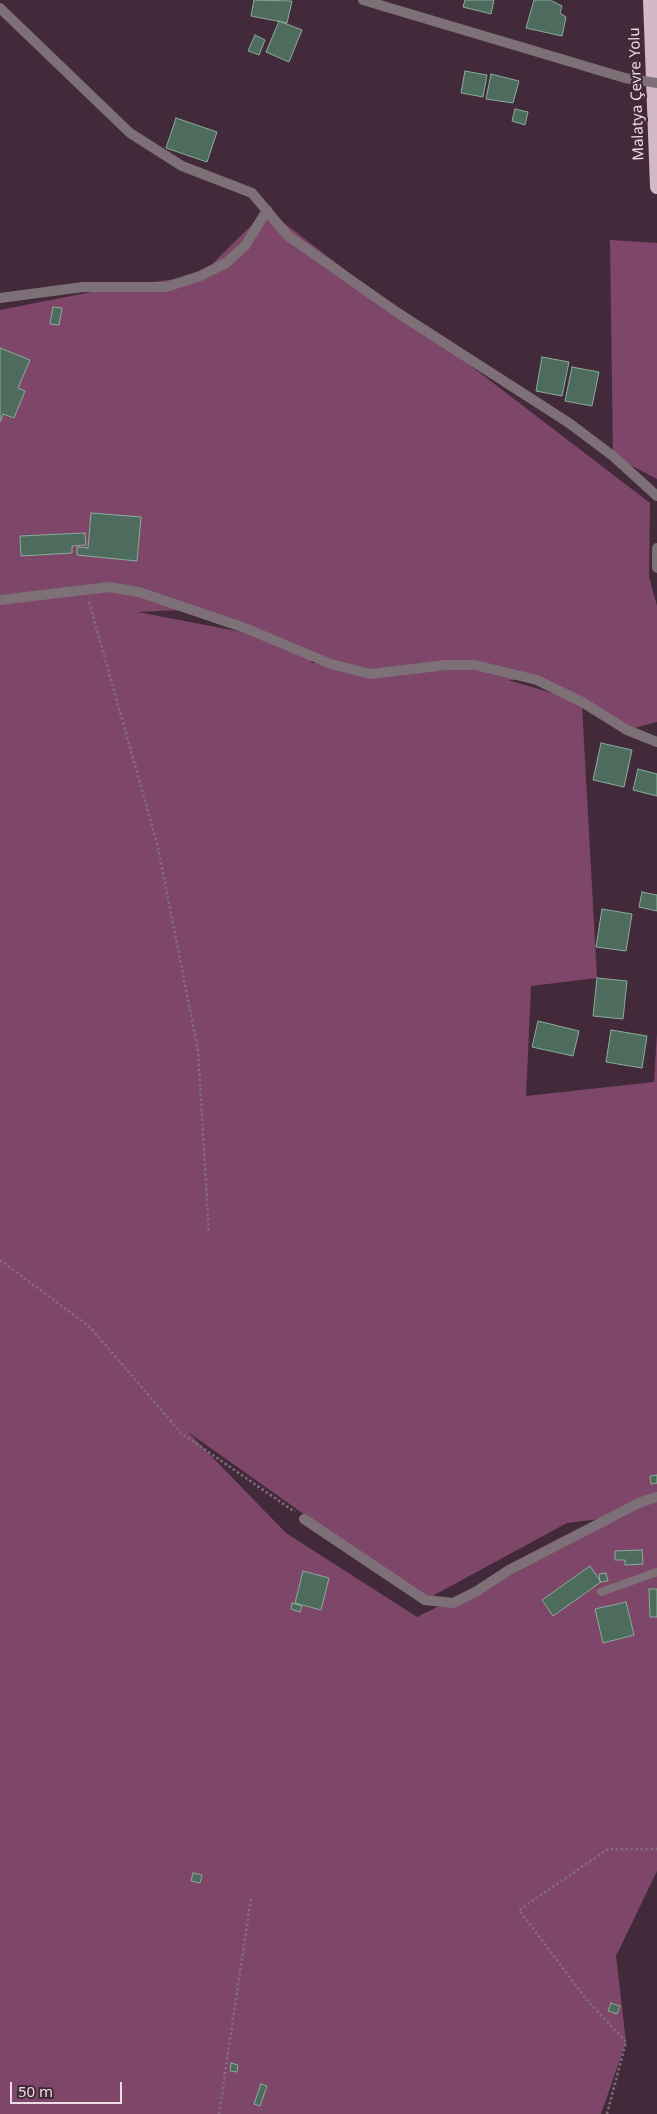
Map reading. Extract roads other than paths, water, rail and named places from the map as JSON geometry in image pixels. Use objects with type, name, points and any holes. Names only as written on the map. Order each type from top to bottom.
[{"type":"highway","name":"Malatya Çevre Yolu","points":[[650,0],[657,187]]},
{"type":"street","points":[[364,0],[625,78],[657,83]]},
{"type":"street","points":[[0,8],[130,133],[182,166],[252,193],[288,236],[398,313],[569,423],[613,456],[657,496]]},
{"type":"street","points":[[0,298],[83,287],[166,288],[200,276],[226,263],[245,246],[267,210]]},
{"type":"street","points":[[657,548],[657,568]]},
{"type":"street","points":[[0,600],[109,587],[139,592],[246,628],[331,664],[370,674],[446,665],[475,665],[537,680],[582,702],[627,730],[657,742]]},
{"type":"street","points":[[304,1519],[425,1600],[453,1603],[527,1561],[641,1502],[657,1497]]},
{"type":"lane","points":[[601,1592],[657,1572]]}]
